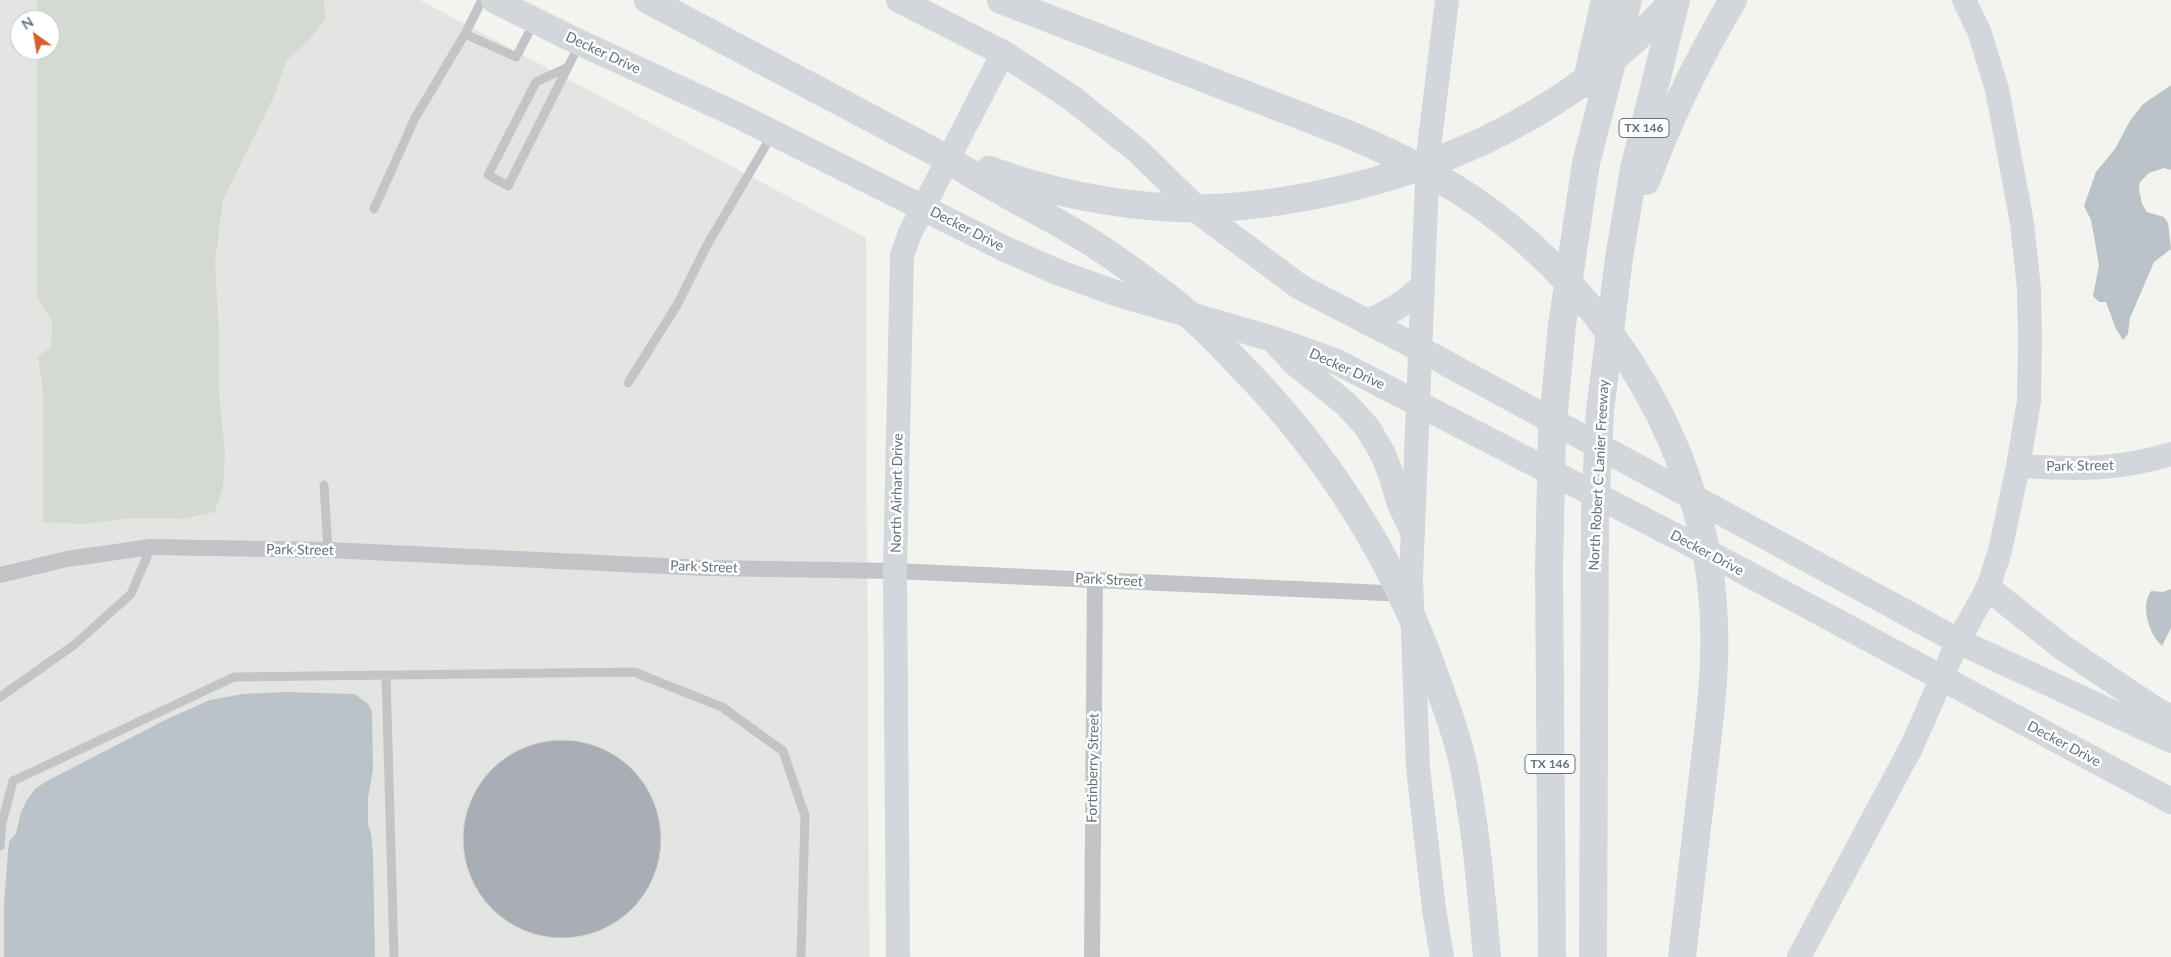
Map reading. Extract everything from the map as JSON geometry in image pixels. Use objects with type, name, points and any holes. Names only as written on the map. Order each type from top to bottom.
[{"type":"highway","points":[[648,0],[946,158],[976,178],[1092,243],[1182,309],[1264,389],[1322,458],[1354,505],[1381,552],[1408,606],[1430,660],[1462,758],[1479,864],[1487,957]]},
{"type":"highway","points":[[1001,0],[1398,155],[1442,179],[1509,226],[1537,251],[1597,316],[1639,378],[1683,468],[1694,505],[1711,580],[1714,621],[1713,688],[1683,945]]},
{"type":"highway","points":[[1586,163],[1581,112],[1605,0]]},
{"type":"highway","name":"TX 146","points":[[1552,957],[1549,570],[1552,432],[1562,325],[1586,163],[1628,0]]},
{"type":"highway","points":[[946,158],[1013,179],[1090,198],[1178,208],[1235,206],[1285,201],[1358,187],[1460,153],[1527,118],[1579,84],[1608,62],[1675,0]]},
{"type":"highway","name":"North Robert C Lanier Freeway","points":[[1593,957],[1594,597],[1599,420],[1619,258],[1634,169],[1675,0]]},
{"type":"highway","points":[[1619,258],[1650,170],[1674,113],[1704,49],[1733,0]]},
{"type":"main road","name":"Decker Drive","points":[[494,0],[737,115],[1005,249],[1060,273],[1118,294],[1273,339],[1337,362],[1724,561],[2171,801]]},
{"type":"main road","points":[[899,0],[1003,53],[1072,98],[1138,151],[1202,214],[1300,287],[1420,349],[1958,641],[2171,740]]},
{"type":"main road","points":[[1442,957],[1434,909],[1418,768],[1412,595],[1412,529],[1428,156],[1447,0]]},
{"type":"main road","points":[[1799,957],[1912,746],[1958,641],[1988,588],[2000,551],[2018,466],[2029,401],[2030,341],[2029,289],[2022,223],[1997,89],[1979,31],[1964,0]]},
{"type":"main road","name":"North Airhart Drive","points":[[898,957],[895,570],[902,255],[910,234],[1003,53]]},
{"type":"main road","points":[[1368,322],[1406,302],[1422,287]]},
{"type":"main road","points":[[1273,339],[1296,364],[1346,404],[1367,427],[1383,454],[1400,504],[1412,529]]},
{"type":"main road","name":"Park Street","points":[[2018,466],[2084,469],[2114,467],[2171,454]]},
{"type":"main road","points":[[1988,588],[2062,647],[2171,718]]},
{"type":"street","name":"Park Street","points":[[0,575],[67,559],[151,547],[328,550],[706,568],[895,570],[1412,595]]},
{"type":"street","name":"Fortinberry Street","points":[[1092,957],[1095,580]]},
{"type":"lane","points":[[374,209],[415,118],[466,34],[482,0]]},
{"type":"lane","points":[[466,34],[516,57],[535,20]]},
{"type":"lane","points":[[568,66],[536,82],[488,175],[508,186],[568,66],[580,42]]},
{"type":"lane","points":[[628,382],[677,305],[707,245],[773,134]]},
{"type":"lane","points":[[324,485],[328,550]]},
{"type":"lane","points":[[0,697],[74,645],[130,594],[151,547]]},
{"type":"lane","points":[[0,846],[2,823],[13,781],[234,677],[634,672],[722,706],[783,751],[805,816],[801,957]]},
{"type":"lane","points":[[386,675],[394,957]]},
{"type":"shaded area","points":[[0,0],[420,0],[866,238],[869,957],[0,957]]},
{"type":"shaded area","points":[[37,0],[324,0],[325,20],[307,42],[286,61],[276,92],[223,200],[215,262],[219,336],[219,390],[225,452],[223,487],[215,512],[181,519],[131,518],[86,524],[43,522],[43,393],[38,356],[51,347],[52,321],[37,297],[37,60],[60,60],[60,10],[37,10]]},
{"type":"shaded area","points":[[2171,85],[2171,170],[2164,168],[2149,173],[2140,182],[2139,189],[2142,204],[2147,212],[2164,217],[2168,223],[2171,249],[2154,262],[2130,318],[2128,334],[2123,340],[2116,329],[2106,302],[2099,302],[2093,296],[2099,265],[2091,220],[2084,206],[2096,172],[2115,149],[2130,121],[2142,105]]},
{"type":"shaded area","points":[[2171,589],[2171,628],[2162,646],[2157,641],[2150,627],[2146,604],[2151,591],[2163,592]]},
{"type":"shaded area","points":[[284,692],[355,694],[368,704],[372,711],[373,769],[368,798],[368,824],[373,855],[375,957],[4,957],[4,904],[9,841],[16,834],[21,812],[36,788],[167,719],[210,700],[243,694]]},
{"type":"building","points":[[552,740],[572,740],[591,744],[609,752],[625,762],[639,776],[657,810],[661,839],[657,868],[649,886],[639,902],[625,916],[591,934],[572,938],[552,938],[533,934],[515,926],[499,916],[485,902],[467,868],[463,849],[463,829],[467,810],[475,792],[485,776],[499,762],[533,744]]}]
